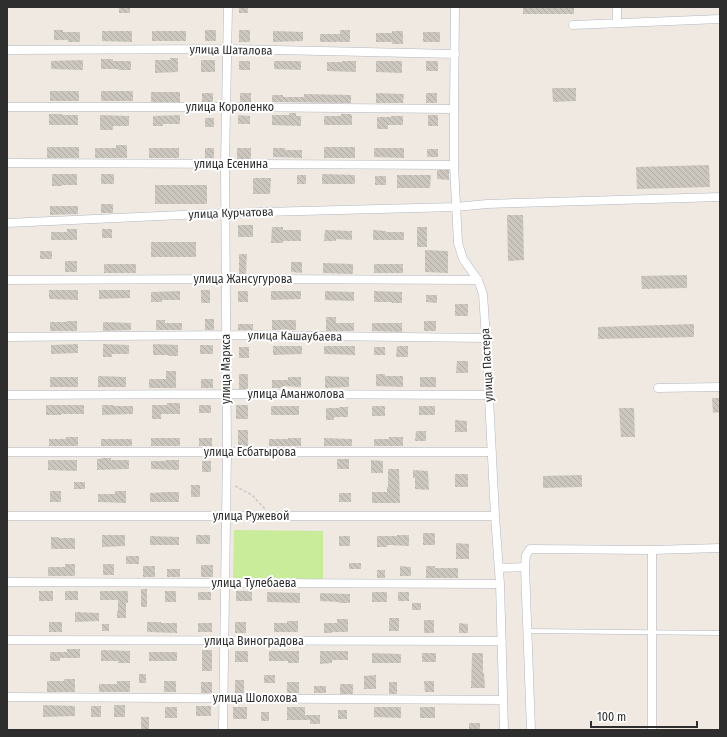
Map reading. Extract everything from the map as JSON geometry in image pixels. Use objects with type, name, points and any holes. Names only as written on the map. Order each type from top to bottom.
[{"type":"street","name":"улица Маркса","points":[[223,730],[227,452],[225,164],[228,7]]},
{"type":"street","name":"улица Пастера","points":[[455,7],[454,165],[458,243],[463,259],[478,280],[483,294],[500,584],[504,730]]},
{"type":"street","points":[[616,7],[617,23]]},
{"type":"street","points":[[572,25],[720,19]]},
{"type":"street","name":"улица Шаталова","points":[[7,50],[228,49],[454,54]]},
{"type":"street","name":"улица Короленко","points":[[7,107],[226,107],[454,110]]},
{"type":"street","name":"улица Есенина","points":[[7,164],[454,165]]},
{"type":"street","name":"улица Курчатова","points":[[7,223],[226,213],[456,207],[487,204],[720,197]]},
{"type":"street","name":"улица Жансугурова","points":[[7,280],[478,280]]},
{"type":"street","name":"улица Кашаубаева","points":[[7,337],[226,335],[486,338]]},
{"type":"street","points":[[658,388],[720,387]]},
{"type":"street","name":"улица Аманжолова","points":[[7,396],[226,394],[489,395]]},
{"type":"street","name":"улица Есбатырова","points":[[7,452],[492,452]]},
{"type":"street","name":"улица Ружевой","points":[[7,516],[495,516]]},
{"type":"street","points":[[531,730],[528,631],[524,567],[526,555],[530,549],[652,550],[720,548]]},
{"type":"street","points":[[652,550],[652,730]]},
{"type":"street","points":[[499,568],[524,567]]},
{"type":"street","name":"улица Тулебаева","points":[[7,582],[500,584]]},
{"type":"street","name":"улица Виноградова","points":[[7,640],[502,641]]},
{"type":"street","name":"улица Шолохова","points":[[7,697],[503,700]]},
{"type":"lane","points":[[528,631],[720,633]]},
{"type":"path","points":[[226,482],[258,500],[271,516]]},
{"type":"green space","points":[[234,530],[323,531],[323,579],[233,578]]},
{"type":"building","points":[[119,7],[130,7],[130,13],[119,13]]},
{"type":"building","points":[[239,7],[248,7],[248,13],[239,13]]},
{"type":"building","points":[[523,7],[574,7],[574,14],[523,14]]},
{"type":"building","points":[[54,30],[63,30],[63,32],[80,32],[80,42],[54,40]]},
{"type":"building","points":[[205,30],[216,30],[216,41],[205,41]]},
{"type":"building","points":[[239,30],[250,30],[250,42],[239,42]]},
{"type":"building","points":[[340,30],[350,30],[350,42],[320,42],[320,34],[340,34]]},
{"type":"building","points":[[102,31],[132,31],[132,42],[102,41]]},
{"type":"building","points":[[152,31],[186,31],[186,41],[152,41]]},
{"type":"building","points":[[273,31],[303,32],[303,41],[273,42]]},
{"type":"building","points":[[392,31],[403,31],[403,44],[376,42],[376,33],[392,33]]},
{"type":"building","points":[[423,32],[440,32],[440,42],[423,42]]},
{"type":"building","points":[[170,58],[178,58],[178,72],[155,73],[155,60],[170,60]]},
{"type":"building","points":[[101,59],[131,61],[131,70],[101,69]]},
{"type":"building","points":[[83,60],[83,70],[51,69],[51,61]]},
{"type":"building","points":[[201,60],[215,60],[215,72],[201,72]]},
{"type":"building","points":[[239,61],[250,61],[250,70],[239,70]]},
{"type":"building","points":[[274,61],[301,61],[301,70],[274,69]]},
{"type":"building","points":[[356,61],[356,72],[327,71],[327,62]]},
{"type":"building","points":[[376,61],[402,61],[402,73],[376,72]]},
{"type":"building","points":[[426,61],[438,61],[438,71],[426,71]]},
{"type":"building","points":[[552,88],[576,88],[576,101],[553,102]]},
{"type":"building","points":[[50,91],[79,91],[79,101],[50,101]]},
{"type":"building","points":[[101,91],[133,91],[133,101],[101,101]]},
{"type":"building","points":[[151,92],[180,92],[180,102],[151,102]]},
{"type":"building","points":[[202,93],[213,93],[213,102],[202,102]]},
{"type":"building","points":[[240,93],[251,93],[251,102],[240,102]]},
{"type":"building","points":[[376,93],[404,94],[403,103],[376,103]]},
{"type":"building","points":[[426,93],[437,93],[437,103],[426,103]]},
{"type":"building","points":[[304,94],[351,95],[351,103],[272,102],[272,95],[283,95],[283,97],[304,97]]},
{"type":"building","points":[[289,113],[296,113],[296,116],[301,116],[301,126],[272,125],[272,115],[289,115]]},
{"type":"building","points":[[49,114],[78,115],[78,125],[49,125]]},
{"type":"building","points":[[341,114],[352,115],[352,125],[324,125],[324,116],[341,116]]},
{"type":"building","points":[[100,115],[129,116],[129,126],[113,126],[113,130],[100,130]]},
{"type":"building","points":[[180,115],[180,124],[163,124],[163,126],[153,126],[153,116]]},
{"type":"building","points":[[238,115],[250,116],[250,124],[238,124]]},
{"type":"building","points":[[428,115],[438,115],[438,126],[428,126]]},
{"type":"building","points":[[403,116],[403,125],[388,125],[388,129],[377,129],[377,117]]},
{"type":"building","points":[[205,118],[214,118],[214,127],[205,127]]},
{"type":"building","points":[[116,145],[127,145],[127,158],[95,158],[95,148],[116,148]]},
{"type":"building","points":[[47,147],[79,147],[79,158],[47,158]]},
{"type":"building","points":[[324,147],[355,147],[355,158],[324,158]]},
{"type":"building","points":[[149,148],[179,148],[179,158],[149,158]]},
{"type":"building","points":[[205,148],[214,148],[214,158],[205,158]]},
{"type":"building","points":[[237,148],[251,148],[251,159],[237,159]]},
{"type":"building","points":[[273,148],[302,150],[302,158],[273,157]]},
{"type":"building","points":[[374,148],[404,148],[404,158],[374,157]]},
{"type":"building","points":[[427,149],[438,149],[438,157],[427,157]]},
{"type":"building","points":[[709,165],[710,187],[637,189],[636,167]]},
{"type":"building","points":[[437,170],[449,170],[449,180],[437,179]]},
{"type":"building","points":[[52,174],[77,174],[77,185],[52,186]]},
{"type":"building","points":[[101,174],[114,174],[114,184],[101,184]]},
{"type":"building","points":[[322,174],[355,175],[355,184],[322,184]]},
{"type":"building","points":[[297,175],[306,175],[306,184],[297,184]]},
{"type":"building","points":[[397,175],[431,175],[430,188],[397,188]]},
{"type":"building","points":[[375,176],[386,176],[386,185],[375,185]]},
{"type":"building","points":[[253,178],[271,178],[270,194],[253,194]]},
{"type":"building","points":[[155,185],[207,185],[207,204],[155,204]]},
{"type":"building","points":[[101,204],[113,204],[113,213],[101,213]]},
{"type":"building","points":[[50,206],[78,206],[78,214],[50,215]]},
{"type":"building","points":[[507,215],[523,215],[524,260],[508,261]]},
{"type":"building","points":[[238,225],[253,225],[253,237],[238,237]]},
{"type":"building","points":[[272,227],[283,227],[283,230],[301,230],[301,241],[271,243]]},
{"type":"building","points":[[417,227],[427,227],[427,247],[417,247]]},
{"type":"building","points":[[67,229],[77,229],[77,240],[51,240],[51,232],[67,232]]},
{"type":"building","points":[[102,229],[112,229],[112,238],[102,238]]},
{"type":"building","points":[[325,230],[352,231],[352,240],[336,239],[336,241],[324,241]]},
{"type":"building","points":[[373,230],[404,232],[404,240],[373,240]]},
{"type":"building","points":[[151,242],[196,242],[196,257],[151,257]]},
{"type":"building","points":[[425,250],[448,251],[448,273],[425,272]]},
{"type":"building","points":[[40,251],[52,251],[52,259],[40,259]]},
{"type":"building","points":[[239,254],[247,254],[246,274],[239,274]]},
{"type":"building","points":[[65,261],[77,261],[77,272],[65,272]]},
{"type":"building","points":[[291,262],[302,262],[302,273],[291,272]]},
{"type":"building","points":[[323,263],[353,264],[353,274],[323,273]]},
{"type":"building","points":[[104,264],[136,264],[136,273],[104,273]]},
{"type":"building","points":[[374,264],[403,264],[403,273],[374,273]]},
{"type":"building","points":[[687,275],[687,288],[642,289],[641,276]]},
{"type":"building","points":[[49,290],[78,290],[78,300],[49,299]]},
{"type":"building","points":[[99,290],[130,290],[130,298],[99,299]]},
{"type":"building","points":[[201,290],[210,290],[210,303],[201,303]]},
{"type":"building","points":[[180,291],[180,300],[162,300],[162,302],[151,302],[151,292]]},
{"type":"building","points":[[238,291],[248,291],[248,302],[238,302]]},
{"type":"building","points":[[271,291],[301,291],[301,299],[271,300]]},
{"type":"building","points":[[325,291],[354,292],[354,301],[325,300]]},
{"type":"building","points":[[374,291],[402,292],[402,303],[374,302]]},
{"type":"building","points":[[426,295],[437,295],[437,303],[426,302]]},
{"type":"building","points":[[455,304],[468,304],[468,316],[455,316]]},
{"type":"building","points":[[326,317],[336,317],[336,323],[354,323],[354,331],[326,331]]},
{"type":"building","points":[[205,319],[214,319],[214,330],[205,330]]},
{"type":"building","points":[[156,320],[165,320],[165,323],[182,323],[182,330],[156,330]]},
{"type":"building","points":[[272,320],[296,320],[296,330],[272,330]]},
{"type":"building","points":[[77,321],[77,331],[50,331],[50,322]]},
{"type":"building","points":[[424,321],[436,321],[436,331],[424,331]]},
{"type":"building","points":[[103,322],[131,323],[131,330],[103,331]]},
{"type":"building","points":[[372,323],[402,323],[402,332],[372,331]]},
{"type":"building","points":[[238,324],[253,324],[253,330],[238,330]]},
{"type":"building","points":[[694,324],[694,337],[598,339],[598,327]]},
{"type":"building","points":[[78,344],[78,353],[51,354],[51,345]]},
{"type":"building","points":[[103,344],[129,345],[129,354],[112,354],[112,357],[103,357]]},
{"type":"building","points":[[153,344],[178,345],[178,356],[153,355]]},
{"type":"building","points":[[200,345],[213,345],[213,354],[200,354]]},
{"type":"building","points":[[273,346],[302,346],[302,354],[273,355]]},
{"type":"building","points":[[324,346],[355,346],[355,355],[324,354]]},
{"type":"building","points":[[397,346],[408,346],[408,357],[396,357]]},
{"type":"building","points":[[239,347],[249,347],[249,358],[239,358]]},
{"type":"building","points":[[374,347],[385,347],[385,355],[374,355]]},
{"type":"building","points":[[457,361],[468,361],[468,373],[456,373]]},
{"type":"building","points":[[166,371],[176,371],[176,388],[149,388],[149,379],[166,379]]},
{"type":"building","points":[[239,374],[248,374],[248,389],[239,389]]},
{"type":"building","points":[[376,374],[385,374],[385,376],[403,376],[403,387],[376,386]]},
{"type":"building","points":[[98,376],[126,377],[126,387],[98,387]]},
{"type":"building","points":[[325,376],[349,377],[349,387],[325,388]]},
{"type":"building","points":[[50,377],[78,377],[78,387],[50,387]]},
{"type":"building","points":[[288,377],[301,377],[301,387],[283,386],[283,388],[272,388],[272,380],[288,380]]},
{"type":"building","points":[[420,377],[436,377],[436,387],[420,387]]},
{"type":"building","points":[[201,379],[213,379],[213,388],[201,388]]},
{"type":"building","points":[[712,398],[720,398],[720,412],[713,413]]},
{"type":"building","points":[[167,403],[180,403],[180,414],[161,414],[161,419],[152,419],[152,405],[167,405]]},
{"type":"building","points":[[46,405],[84,405],[84,414],[46,415]]},
{"type":"building","points":[[102,405],[133,406],[133,414],[102,415]]},
{"type":"building","points":[[199,405],[211,405],[211,413],[199,413]]},
{"type":"building","points":[[236,405],[248,405],[248,419],[236,419]]},
{"type":"building","points":[[271,406],[299,406],[299,415],[271,415]]},
{"type":"building","points":[[372,406],[385,406],[385,416],[372,416]]},
{"type":"building","points":[[419,406],[435,406],[435,415],[419,415]]},
{"type":"building","points":[[348,407],[348,417],[334,417],[334,420],[326,420],[326,408]]},
{"type":"building","points":[[619,408],[634,408],[635,437],[621,437]]},
{"type":"building","points":[[455,420],[467,421],[467,432],[455,432]]},
{"type":"building","points":[[238,430],[248,430],[248,446],[238,446]]},
{"type":"building","points":[[416,431],[426,431],[426,441],[415,441]]},
{"type":"building","points":[[66,437],[78,437],[78,446],[49,446],[49,439],[66,439]]},
{"type":"building","points":[[389,437],[403,437],[403,446],[374,446],[374,439],[389,439]]},
{"type":"building","points":[[151,438],[180,438],[180,446],[151,446]]},
{"type":"building","points":[[199,438],[212,438],[212,446],[199,446]]},
{"type":"building","points":[[301,438],[301,446],[269,446],[269,439]]},
{"type":"building","points":[[324,438],[352,439],[352,446],[324,446]]},
{"type":"building","points":[[101,439],[132,439],[132,446],[101,446]]},
{"type":"building","points":[[111,458],[111,460],[129,460],[129,469],[97,470],[97,459]]},
{"type":"building","points":[[337,459],[349,459],[349,469],[337,469]]},
{"type":"building","points":[[48,460],[77,460],[77,471],[48,470]]},
{"type":"building","points":[[179,460],[179,470],[151,469],[151,461]]},
{"type":"building","points":[[371,460],[383,461],[383,473],[371,473]]},
{"type":"building","points":[[202,461],[211,461],[211,472],[202,472]]},
{"type":"building","points":[[388,469],[399,469],[400,503],[372,503],[372,492],[387,492]]},
{"type":"building","points":[[413,470],[428,471],[429,490],[415,489]]},
{"type":"building","points":[[455,474],[468,474],[468,487],[455,487]]},
{"type":"building","points":[[582,475],[582,487],[543,488],[543,476]]},
{"type":"building","points":[[74,482],[85,482],[85,489],[74,489]]},
{"type":"building","points":[[191,485],[200,485],[200,497],[191,497]]},
{"type":"building","points":[[50,491],[61,491],[61,502],[50,502]]},
{"type":"building","points":[[115,491],[126,491],[126,503],[98,502],[98,494],[115,494]]},
{"type":"building","points":[[179,492],[179,502],[150,502],[150,493]]},
{"type":"building","points":[[339,493],[351,493],[351,502],[339,502]]},
{"type":"building","points":[[423,533],[435,533],[435,545],[423,545]]},
{"type":"building","points":[[102,535],[125,535],[125,546],[102,547]]},
{"type":"building","points":[[196,535],[210,535],[210,544],[196,544]]},
{"type":"building","points":[[409,535],[409,546],[387,545],[387,547],[377,547],[377,536]]},
{"type":"building","points":[[150,536],[179,537],[179,545],[150,545]]},
{"type":"building","points":[[339,536],[350,536],[350,546],[339,546]]},
{"type":"building","points":[[51,537],[75,538],[75,549],[51,549]]},
{"type":"building","points":[[456,543],[469,544],[469,559],[456,559]]},
{"type":"building","points":[[126,556],[139,556],[139,564],[126,564]]},
{"type":"building","points":[[349,563],[361,563],[361,569],[349,569]]},
{"type":"building","points":[[65,564],[75,564],[75,576],[48,576],[48,567],[65,567]]},
{"type":"building","points":[[103,564],[114,564],[114,575],[103,575]]},
{"type":"building","points":[[201,565],[213,565],[213,577],[201,577]]},
{"type":"building","points":[[143,566],[155,566],[155,577],[143,577]]},
{"type":"building","points":[[400,566],[411,567],[411,576],[400,576]]},
{"type":"building","points":[[426,566],[435,566],[435,568],[458,568],[458,578],[426,578]]},
{"type":"building","points":[[167,569],[180,569],[180,577],[167,577]]},
{"type":"building","points":[[377,570],[385,570],[385,578],[377,578]]},
{"type":"building","points":[[141,589],[147,589],[147,607],[141,607]]},
{"type":"building","points":[[39,591],[53,591],[53,601],[39,601]]},
{"type":"building","points":[[65,591],[78,591],[78,600],[65,600]]},
{"type":"building","points":[[100,591],[128,591],[126,618],[117,618],[118,600],[100,600]]},
{"type":"building","points":[[165,591],[176,591],[176,602],[165,602]]},
{"type":"building","points":[[236,591],[252,591],[252,601],[236,601]]},
{"type":"building","points":[[198,592],[211,592],[211,600],[198,600]]},
{"type":"building","points":[[267,592],[300,593],[300,603],[267,602]]},
{"type":"building","points":[[372,592],[387,592],[387,602],[372,602]]},
{"type":"building","points":[[398,592],[409,592],[409,601],[398,601]]},
{"type":"building","points":[[320,593],[350,594],[350,603],[320,601]]},
{"type":"building","points":[[412,603],[421,603],[421,610],[412,610]]},
{"type":"building","points":[[75,612],[99,613],[99,621],[75,622]]},
{"type":"building","points":[[389,618],[399,618],[399,631],[389,631]]},
{"type":"building","points":[[337,619],[348,619],[348,632],[324,633],[324,623],[337,623]]},
{"type":"building","points":[[424,620],[434,620],[434,633],[424,633]]},
{"type":"building","points":[[287,621],[298,621],[298,632],[274,632],[274,623],[287,623]]},
{"type":"building","points":[[49,622],[62,622],[62,632],[49,632]]},
{"type":"building","points":[[147,622],[177,623],[177,633],[147,632]]},
{"type":"building","points":[[235,622],[246,622],[246,633],[235,633]]},
{"type":"building","points":[[198,623],[212,623],[212,632],[198,632]]},
{"type":"building","points":[[459,623],[468,624],[468,633],[459,633]]},
{"type":"building","points":[[102,624],[109,624],[109,631],[102,631]]},
{"type":"building","points":[[67,649],[80,649],[80,658],[60,658],[60,661],[50,661],[50,652],[67,652]]},
{"type":"building","points":[[101,650],[130,651],[130,663],[101,661]]},
{"type":"building","points":[[202,650],[212,650],[212,671],[202,671]]},
{"type":"building","points":[[235,651],[248,651],[248,662],[235,662]]},
{"type":"building","points":[[269,651],[299,651],[299,663],[288,663],[288,661],[269,661]]},
{"type":"building","points":[[320,651],[348,651],[348,660],[332,660],[332,663],[320,664]]},
{"type":"building","points":[[149,652],[177,652],[177,661],[149,661]]},
{"type":"building","points":[[372,653],[401,654],[401,663],[372,663]]},
{"type":"building","points":[[422,653],[436,653],[436,662],[422,662]]},
{"type":"building","points":[[472,653],[483,653],[485,688],[471,688]]},
{"type":"building","points":[[139,674],[146,674],[146,683],[139,683]]},
{"type":"building","points":[[264,675],[275,675],[275,683],[264,683]]},
{"type":"building","points":[[376,675],[376,689],[364,689],[364,676]]},
{"type":"building","points":[[64,679],[75,679],[75,692],[47,692],[47,681],[64,681]]},
{"type":"building","points":[[235,680],[244,680],[244,693],[235,693]]},
{"type":"building","points":[[117,681],[130,681],[130,692],[99,692],[99,684],[117,684]]},
{"type":"building","points":[[164,681],[176,681],[176,692],[164,692]]},
{"type":"building","points":[[424,681],[434,681],[434,692],[425,692]]},
{"type":"building","points":[[201,682],[212,682],[212,693],[201,693]]},
{"type":"building","points":[[287,682],[299,682],[299,693],[287,693]]},
{"type":"building","points":[[389,682],[397,682],[397,694],[389,694]]},
{"type":"building","points":[[340,684],[353,684],[353,694],[340,694]]},
{"type":"building","points":[[314,686],[326,686],[326,693],[314,693]]},
{"type":"building","points":[[43,705],[75,706],[75,716],[43,717]]},
{"type":"building","points":[[114,705],[125,705],[125,717],[114,717]]},
{"type":"building","points":[[91,706],[101,706],[101,717],[91,717]]},
{"type":"building","points":[[196,706],[211,706],[211,716],[196,716]]},
{"type":"building","points":[[165,707],[177,707],[177,718],[165,718]]},
{"type":"building","points":[[233,707],[247,707],[247,719],[233,719]]},
{"type":"building","points":[[287,707],[305,707],[305,715],[320,715],[320,724],[310,724],[310,720],[287,720]]},
{"type":"building","points":[[374,707],[401,707],[401,718],[374,717]]},
{"type":"building","points":[[420,707],[435,707],[435,718],[420,718]]},
{"type":"building","points":[[338,710],[347,710],[347,719],[338,719]]},
{"type":"building","points":[[261,712],[269,712],[269,721],[261,721]]},
{"type":"building","points":[[141,717],[149,717],[149,730],[141,730]]},
{"type":"building","points":[[469,723],[480,723],[480,730],[469,730]]}]
